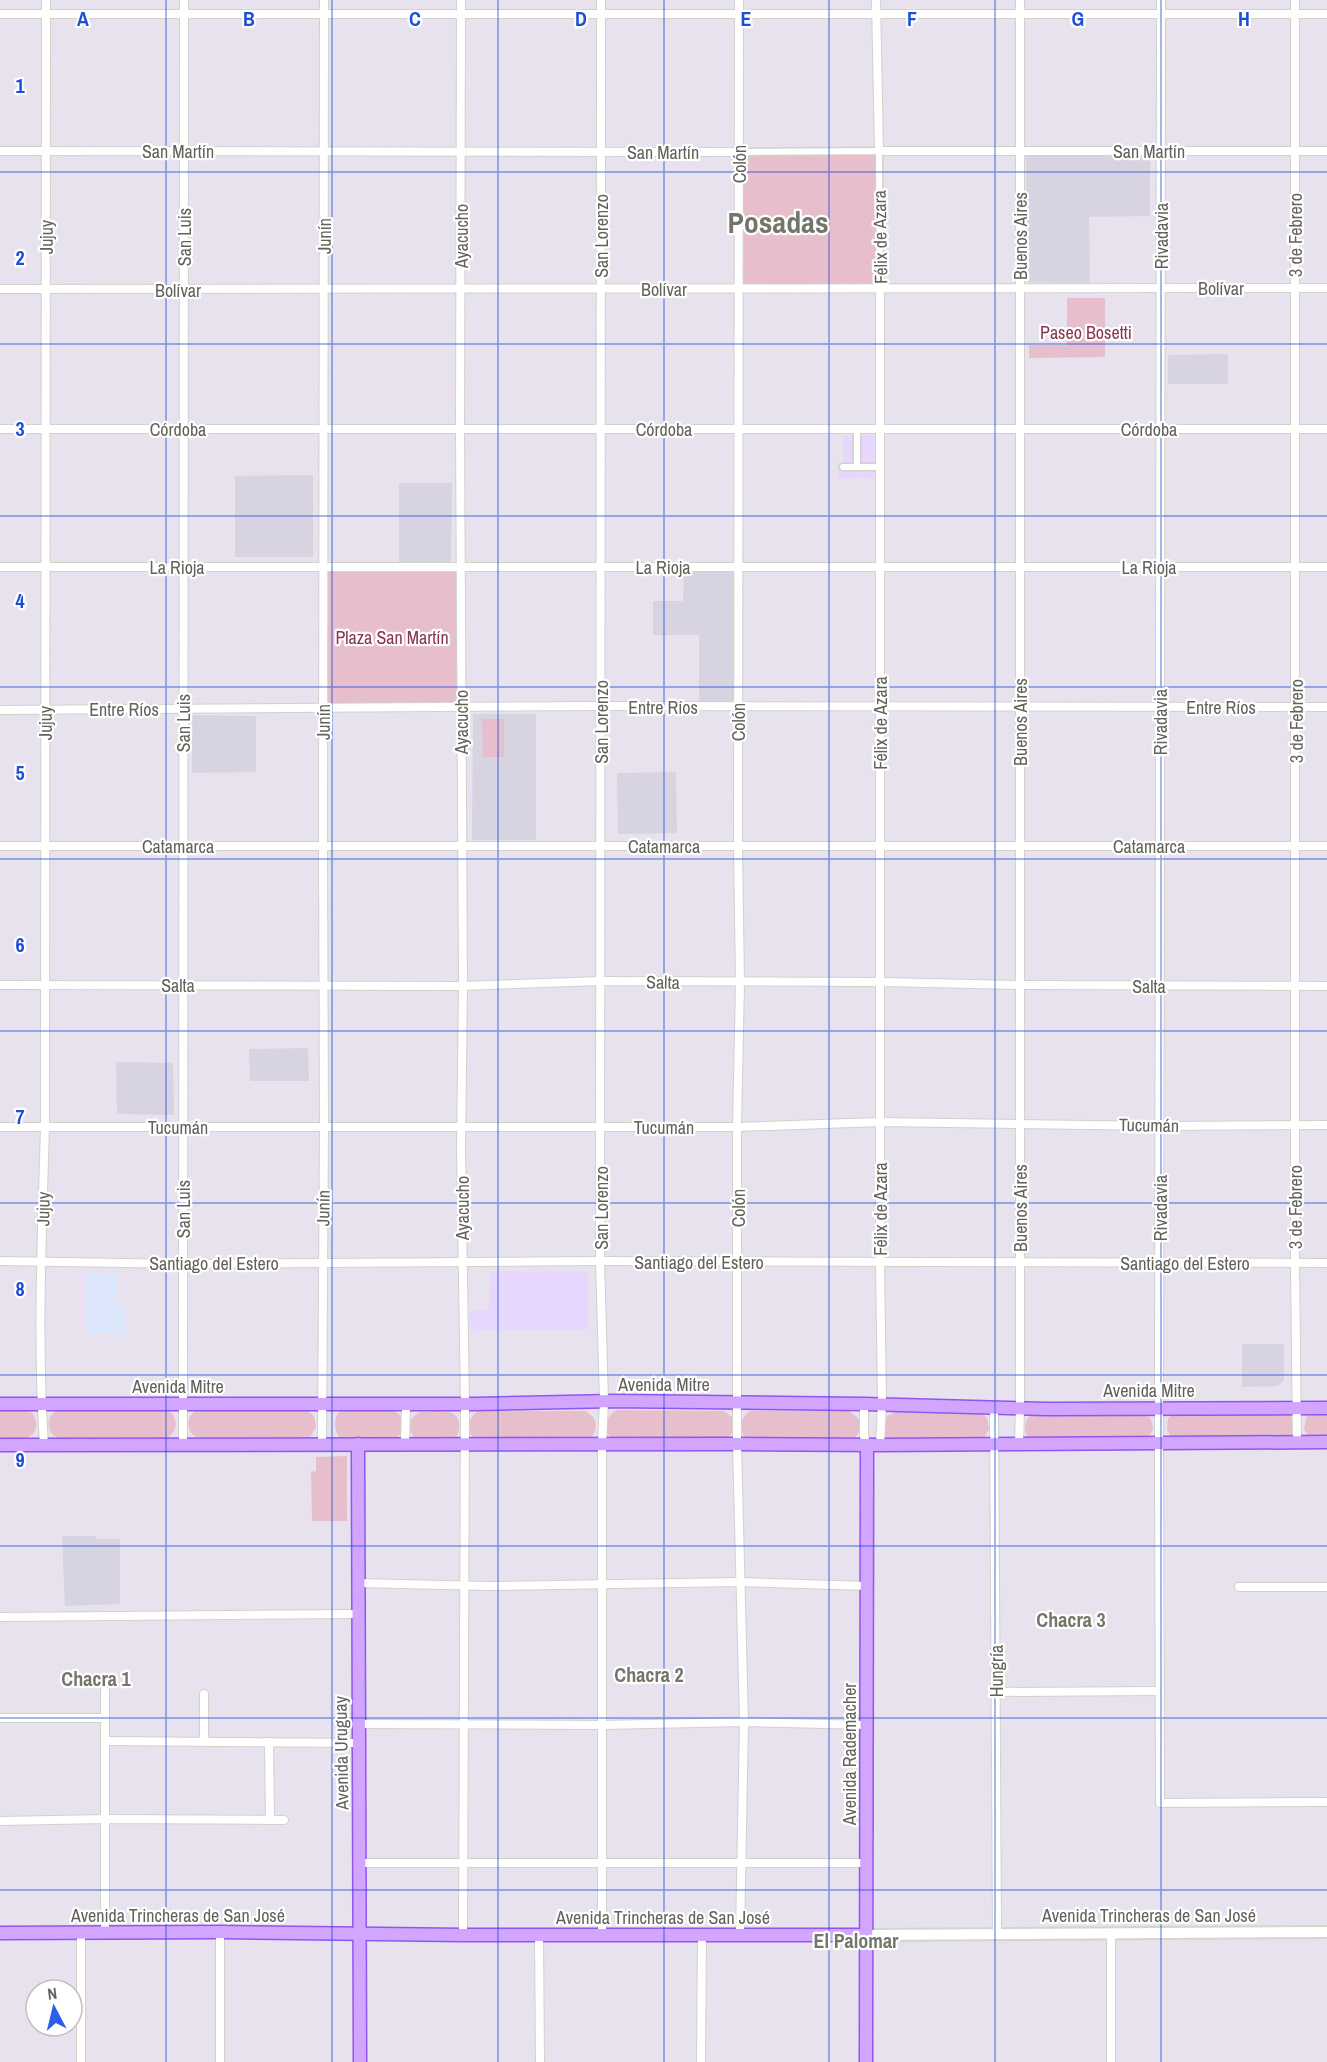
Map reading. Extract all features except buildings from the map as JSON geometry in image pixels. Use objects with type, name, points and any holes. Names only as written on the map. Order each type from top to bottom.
[{"type":"main road","name":"Avenida Mitre","points":[[0,1404],[322,1405],[604,1401],[882,1404],[994,1408],[1327,1408]]},
{"type":"main road","points":[[0,1445],[1327,1443]]},
{"type":"main road","name":"Avenida Uruguay","points":[[358,1444],[360,2062]]},
{"type":"main road","name":"Avenida Rademacher","points":[[866,2062],[867,1586],[874,1445]]},
{"type":"main road","name":"Avenida Trincheras de San José","points":[[0,1933],[866,1935],[1327,1932]]},
{"type":"street","name":"Jujuy","points":[[44,1445],[41,1261],[45,1127],[46,0]]},
{"type":"street","name":"San Luis","points":[[183,1445],[184,0]]},
{"type":"street","name":"Junín","points":[[322,1445],[324,0]]},
{"type":"street","name":"Ayacucho","points":[[462,0],[460,567],[463,986],[461,1128],[465,1404],[463,1444],[463,1935]]},
{"type":"street","name":"San Lorenzo","points":[[601,0],[600,1261],[604,1401],[602,1444],[602,1935]]},
{"type":"street","name":"Colón","points":[[739,0],[738,847],[740,983],[737,1127],[737,1443],[744,1722],[740,1935]]},
{"type":"street","name":"Félix de Azara","points":[[874,1445],[882,1404],[880,289],[876,0]]},
{"type":"street","name":"Buenos Aires","points":[[1019,1444],[1020,0]]},
{"type":"street","name":"Rivadavia","points":[[1161,0],[1159,1444],[1161,1803],[1327,1802]]},
{"type":"street","name":"3 de Febrero","points":[[1295,0],[1297,1442]]},
{"type":"street","points":[[0,14],[1327,14]]},
{"type":"street","name":"San Martín","points":[[0,151],[1327,151]]},
{"type":"street","name":"Bolívar","points":[[0,289],[1327,288]]},
{"type":"street","name":"Córdoba","points":[[0,429],[1327,429]]},
{"type":"street","points":[[857,429],[857,467]]},
{"type":"street","points":[[843,467],[880,467]]},
{"type":"street","name":"La Rioja","points":[[0,567],[1327,567]]},
{"type":"street","name":"Entre Ríos","points":[[0,710],[601,706],[1327,707]]},
{"type":"street","name":"Catamarca","points":[[0,846],[1327,846]]},
{"type":"street","name":"Salta","points":[[0,985],[463,986],[601,981],[881,982],[1020,986],[1327,986]]},
{"type":"street","name":"Tucumán","points":[[0,1127],[737,1127],[880,1122],[1160,1126],[1327,1125]]},
{"type":"street","name":"Santiago del Estero","points":[[0,1261],[183,1264],[600,1261],[1327,1263]]},
{"type":"street","points":[[405,1444],[406,1404]]},
{"type":"street","points":[[864,1404],[864,1436],[874,1445]]},
{"type":"street","name":"Hungría","points":[[994,1408],[997,1934]]},
{"type":"street","points":[[357,1583],[602,1586],[741,1582],[867,1586]]},
{"type":"street","points":[[1239,1587],[1327,1587]]},
{"type":"street","points":[[0,1617],[357,1614]]},
{"type":"street","points":[[105,1691],[105,1932]]},
{"type":"street","points":[[996,1692],[1160,1691]]},
{"type":"street","points":[[204,1694],[204,1741]]},
{"type":"street","points":[[0,1718],[105,1718]]},
{"type":"street","points":[[359,1724],[602,1725],[744,1722],[867,1725]]},
{"type":"street","points":[[105,1741],[358,1743]]},
{"type":"street","points":[[269,1743],[270,1820]]},
{"type":"street","points":[[0,1821],[284,1820]]},
{"type":"street","points":[[361,1863],[867,1863]]},
{"type":"street","points":[[81,1932],[81,2062]]},
{"type":"street","points":[[220,1932],[220,2062]]},
{"type":"street","points":[[1111,1933],[1111,2062]]},
{"type":"street","points":[[539,1935],[540,2062]]},
{"type":"street","points":[[701,2062],[702,1935]]},
{"type":"shaded area","points":[[1026,155],[1150,155],[1150,216],[1089,217],[1090,283],[1027,282]]},
{"type":"shaded area","points":[[1228,354],[1228,384],[1168,384],[1168,355]]},
{"type":"shaded area","points":[[843,435],[876,435],[876,478],[837,479],[837,464],[843,463]]},
{"type":"shaded area","points":[[313,475],[313,557],[235,557],[235,476]]},
{"type":"shaded area","points":[[399,483],[452,483],[451,563],[399,563]]},
{"type":"shaded area","points":[[684,572],[739,572],[739,703],[699,703],[699,635],[653,635],[653,601],[683,601]]},
{"type":"shaded area","points":[[473,714],[536,714],[536,840],[472,840]]},
{"type":"shaded area","points":[[192,715],[256,716],[256,772],[192,773]]},
{"type":"shaded area","points":[[676,772],[677,833],[618,834],[617,773]]},
{"type":"shaded area","points":[[308,1048],[309,1081],[250,1081],[249,1049]]},
{"type":"shaded area","points":[[116,1062],[173,1063],[174,1115],[117,1114]]},
{"type":"shaded area","points":[[490,1271],[588,1272],[588,1329],[470,1331],[470,1310],[489,1309]]},
{"type":"shaded area","points":[[85,1273],[117,1273],[117,1306],[126,1307],[126,1334],[85,1334]]},
{"type":"shaded area","points":[[1242,1344],[1284,1344],[1284,1380],[1278,1386],[1242,1387]]},
{"type":"shaded area","points":[[62,1536],[120,1539],[120,1604],[65,1606]]},
{"type":"green space","points":[[740,152],[878,152],[879,288],[739,289]]},
{"type":"green space","name":"Paseo Bosetti","points":[[1067,298],[1105,298],[1105,357],[1029,358],[1029,345],[1067,345]]},
{"type":"green space","name":"Plaza San Martín","points":[[326,569],[459,569],[459,706],[325,705]]},
{"type":"green space","points":[[482,719],[504,719],[504,757],[483,757]]},
{"type":"green space","points":[[18,1408],[31,1412],[36,1420],[36,1428],[32,1435],[18,1439],[0,1438],[0,1409]]},
{"type":"green space","points":[[58,1409],[166,1409],[175,1419],[176,1424],[173,1432],[166,1439],[60,1440],[51,1433],[49,1426],[52,1414]]},
{"type":"green space","points":[[198,1409],[305,1409],[314,1416],[316,1427],[311,1436],[306,1439],[200,1440],[191,1433],[189,1426],[190,1417]]},
{"type":"green space","points":[[343,1409],[388,1409],[401,1416],[402,1431],[394,1439],[339,1437],[335,1422],[337,1414]]},
{"type":"green space","points":[[616,1410],[723,1411],[732,1417],[733,1428],[724,1441],[612,1439],[606,1424],[609,1416]]},
{"type":"green space","points":[[442,1411],[456,1416],[459,1424],[455,1439],[416,1440],[411,1432],[410,1424],[420,1412]]},
{"type":"green space","points":[[478,1411],[586,1411],[594,1418],[596,1428],[594,1434],[586,1441],[475,1439],[471,1435],[468,1424]]},
{"type":"green space","points":[[751,1411],[849,1411],[858,1418],[860,1429],[855,1439],[747,1439],[743,1435],[740,1424],[746,1414]]},
{"type":"green space","points":[[898,1411],[979,1411],[987,1418],[989,1429],[984,1438],[888,1440],[883,1432],[885,1417]]},
{"type":"green space","points":[[1327,1411],[1327,1441],[1311,1439],[1304,1430],[1306,1418],[1309,1414]]},
{"type":"green space","points":[[1035,1412],[1142,1412],[1151,1419],[1153,1430],[1147,1439],[1031,1441],[1026,1433],[1025,1425],[1028,1418]]},
{"type":"green space","points":[[1289,1414],[1294,1426],[1289,1439],[1173,1440],[1167,1430],[1168,1419],[1172,1415]]},
{"type":"green space","points":[[347,1456],[347,1521],[312,1521],[311,1472],[316,1471],[316,1457]]},
{"type":"district","name":"Posadas","points":[[778,222]]},
{"type":"district","name":"Chacra 3","points":[[1071,1619]]},
{"type":"district","name":"Chacra 2","points":[[649,1674]]},
{"type":"district","name":"Chacra 1","points":[[96,1678]]},
{"type":"district","name":"El Palomar","points":[[856,1940]]}]
